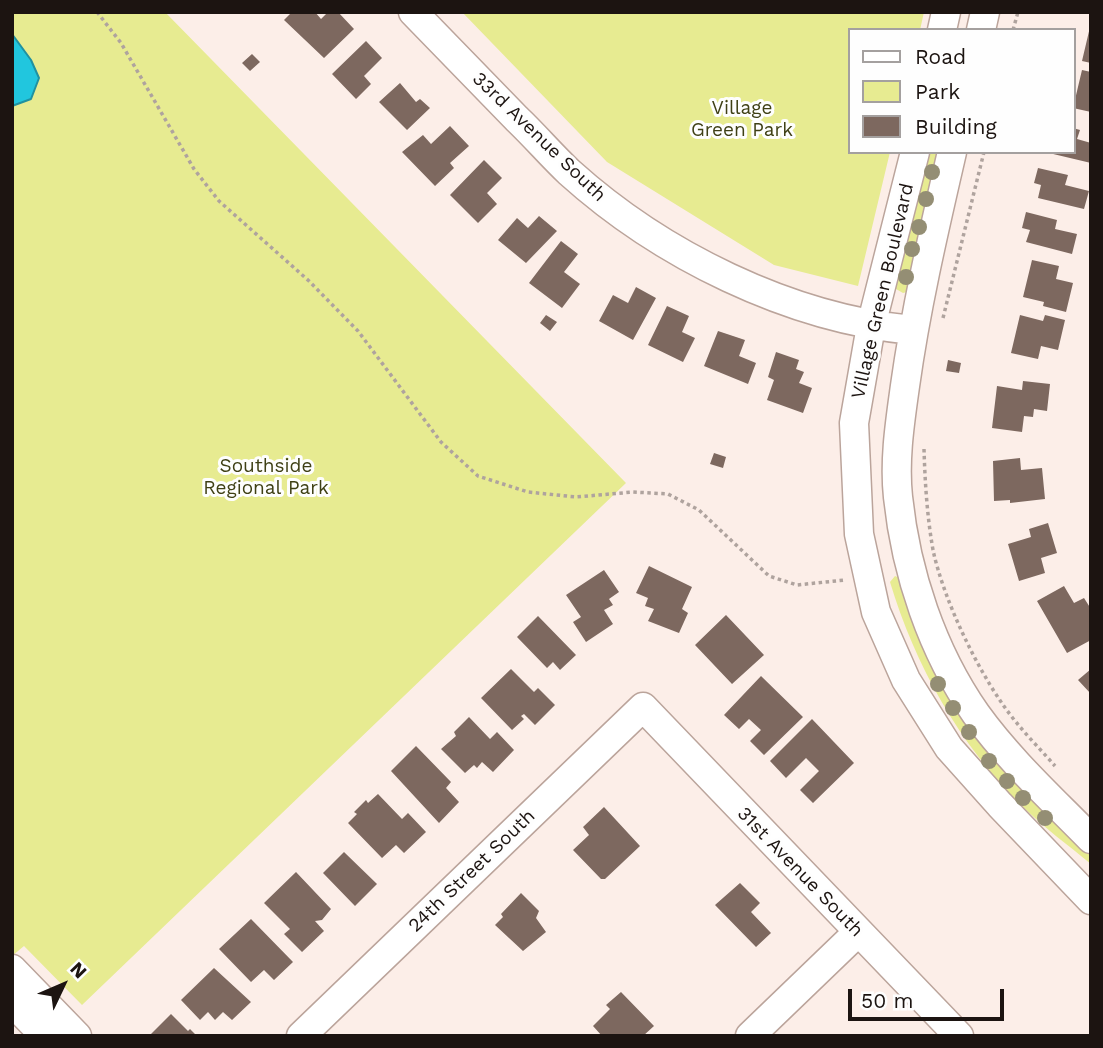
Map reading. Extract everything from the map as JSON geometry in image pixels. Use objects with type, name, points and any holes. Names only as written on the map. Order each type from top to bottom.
[{"type":"street","name":"33rd Avenue South","points":[[413,12],[569,172],[627,218],[670,247],[730,277],[800,306],[871,326],[912,330]]},
{"type":"street","name":"Village Green Boulevard","points":[[914,154],[871,326],[854,423],[859,534],[876,612],[906,680],[949,748],[1091,900]]},
{"type":"street","name":"Village Green Boulevard","points":[[952,154],[912,330],[898,431],[898,495],[907,552],[941,655],[977,714],[1013,758],[1091,839]]},
{"type":"street","name":"31st Avenue South","points":[[643,707],[857,933],[959,1036]]},
{"type":"street","name":"24th Street South","points":[[301,1036],[643,707]]},
{"type":"street","points":[[750,1036],[857,933]]},
{"type":"street","points":[[12,969],[20,1006],[45,1036]]},
{"type":"street","points":[[20,1006],[77,1036]]},
{"type":"path","points":[[97,12],[121,43],[194,169],[219,201],[309,281],[358,331],[441,442],[478,476],[528,492],[576,497],[633,492],[668,494],[699,510],[769,576],[797,585],[850,580]]},
{"type":"path","points":[[940,325],[983,154]]},
{"type":"path","points":[[923,442],[933,551],[964,638],[1015,722],[1064,775]]},
{"type":"green space","name":"Southside Regional Park","points":[[12,12],[165,12],[626,483],[82,1005],[24,946],[12,956]]},
{"type":"green space","name":"Village Green Park","points":[[462,12],[924,12],[920,28],[848,28],[848,154],[890,154],[858,286],[774,265],[607,162]]},
{"type":"green space","points":[[928,154],[943,154],[907,292],[896,289],[895,284]]},
{"type":"green space","points":[[895,576],[902,579],[1055,819],[1091,855],[1091,864],[1021,805],[959,730],[912,643],[890,582]]},
{"type":"water","points":[[12,34],[31,60],[39,78],[31,99],[12,106]]},
{"type":"building","points":[[292,12],[315,12],[321,19],[328,12],[338,12],[354,29],[324,58],[284,20]]},
{"type":"building","points":[[1091,27],[1091,63],[1082,61]]},
{"type":"building","points":[[366,41],[382,58],[364,76],[371,84],[356,99],[332,74]]},
{"type":"building","points":[[252,54],[260,62],[250,71],[242,63]]},
{"type":"building","points":[[1082,70],[1091,72],[1091,112],[1075,108]]},
{"type":"building","points":[[400,83],[416,102],[420,99],[430,108],[407,130],[379,102]]},
{"type":"building","points":[[450,126],[469,146],[450,163],[454,168],[435,186],[402,152],[423,135],[431,144]]},
{"type":"building","points":[[1075,129],[1080,130],[1077,139],[1091,143],[1091,163],[1053,154],[1075,154]]},
{"type":"building","points":[[484,160],[502,178],[487,193],[497,204],[478,223],[450,195]]},
{"type":"building","points":[[1038,168],[1068,175],[1065,185],[1089,191],[1084,209],[1038,198],[1041,185],[1034,183]]},
{"type":"building","points":[[1026,212],[1057,220],[1055,229],[1077,234],[1072,254],[1026,242],[1030,230],[1022,228]]},
{"type":"building","points":[[539,216],[557,231],[526,263],[498,240],[517,218],[528,228]]},
{"type":"building","points":[[561,241],[578,254],[564,272],[580,284],[562,308],[529,283]]},
{"type":"building","points":[[1032,260],[1059,266],[1056,279],[1073,283],[1066,312],[1043,306],[1044,302],[1023,297]]},
{"type":"building","points":[[636,287],[656,298],[633,340],[599,321],[613,295],[628,303]]},
{"type":"building","points":[[667,306],[689,316],[682,332],[695,338],[683,362],[648,345]]},
{"type":"building","points":[[546,315],[557,322],[550,331],[540,323]]},
{"type":"building","points":[[1020,315],[1043,321],[1045,315],[1065,320],[1058,350],[1041,346],[1038,359],[1011,353]]},
{"type":"building","points":[[718,331],[745,340],[739,356],[756,363],[748,384],[704,366]]},
{"type":"building","points":[[776,352],[799,360],[796,369],[804,372],[799,383],[812,388],[803,413],[767,400],[774,380],[768,377]]},
{"type":"building","points":[[948,360],[961,363],[959,373],[946,371]]},
{"type":"building","points":[[1023,381],[1050,384],[1047,411],[1034,409],[1033,417],[1024,416],[1022,432],[992,428],[997,386],[1022,390]]},
{"type":"building","points":[[714,453],[726,457],[723,468],[710,464]]},
{"type":"building","points":[[1020,458],[1021,470],[1042,468],[1045,499],[1010,503],[1010,500],[994,501],[993,461]]},
{"type":"building","points":[[1048,523],[1057,553],[1041,558],[1045,573],[1019,581],[1008,544],[1031,537],[1029,529]]},
{"type":"building","points":[[649,566],[692,587],[682,609],[688,613],[679,633],[648,621],[654,609],[645,606],[648,598],[636,593]]},
{"type":"building","points":[[604,570],[619,592],[609,599],[613,605],[604,610],[613,624],[586,642],[573,622],[581,617],[566,595]]},
{"type":"building","points":[[1064,586],[1074,603],[1084,598],[1091,609],[1091,640],[1067,653],[1037,601]]},
{"type":"building","points":[[726,615],[764,655],[732,684],[695,645]]},
{"type":"building","points":[[538,616],[576,655],[560,670],[553,662],[547,668],[517,637]]},
{"type":"building","points":[[511,669],[534,692],[538,688],[555,705],[535,725],[524,714],[521,716],[524,719],[512,730],[481,698]]},
{"type":"building","points":[[1091,669],[1091,694],[1078,680]]},
{"type":"building","points":[[761,676],[803,717],[764,755],[750,741],[761,730],[749,719],[739,729],[724,715]]},
{"type":"building","points":[[469,717],[490,739],[497,732],[514,750],[493,772],[482,762],[477,768],[474,765],[465,773],[441,749],[456,736],[454,732]]},
{"type":"building","points":[[812,719],[854,763],[813,803],[800,790],[819,771],[806,758],[786,778],[770,761]]},
{"type":"building","points":[[416,746],[451,782],[446,788],[459,802],[439,823],[391,771]]},
{"type":"building","points":[[378,794],[402,819],[408,813],[426,832],[404,853],[396,845],[382,858],[348,823],[366,800],[368,803]]},
{"type":"building","points":[[604,807],[640,846],[605,879],[601,879],[573,850],[589,835],[583,827]]},
{"type":"building","points":[[344,852],[377,884],[355,906],[323,873]]},
{"type":"building","points":[[296,872],[331,909],[322,920],[315,921],[324,931],[302,952],[284,934],[290,929],[264,903]]},
{"type":"building","points":[[740,883],[760,903],[751,912],[771,933],[756,947],[715,905]]},
{"type":"building","points":[[521,893],[539,911],[536,918],[546,932],[523,951],[495,925],[503,917],[501,914]]},
{"type":"building","points":[[251,919],[293,962],[274,980],[264,970],[251,982],[219,949]]},
{"type":"building","points":[[214,968],[251,1002],[232,1020],[223,1012],[215,1020],[208,1012],[200,1020],[181,1000]]},
{"type":"building","points":[[621,992],[654,1026],[643,1036],[602,1036],[593,1026],[610,1009],[606,1005]]},
{"type":"building","points":[[171,1014],[188,1031],[190,1029],[197,1036],[149,1036]]}]
